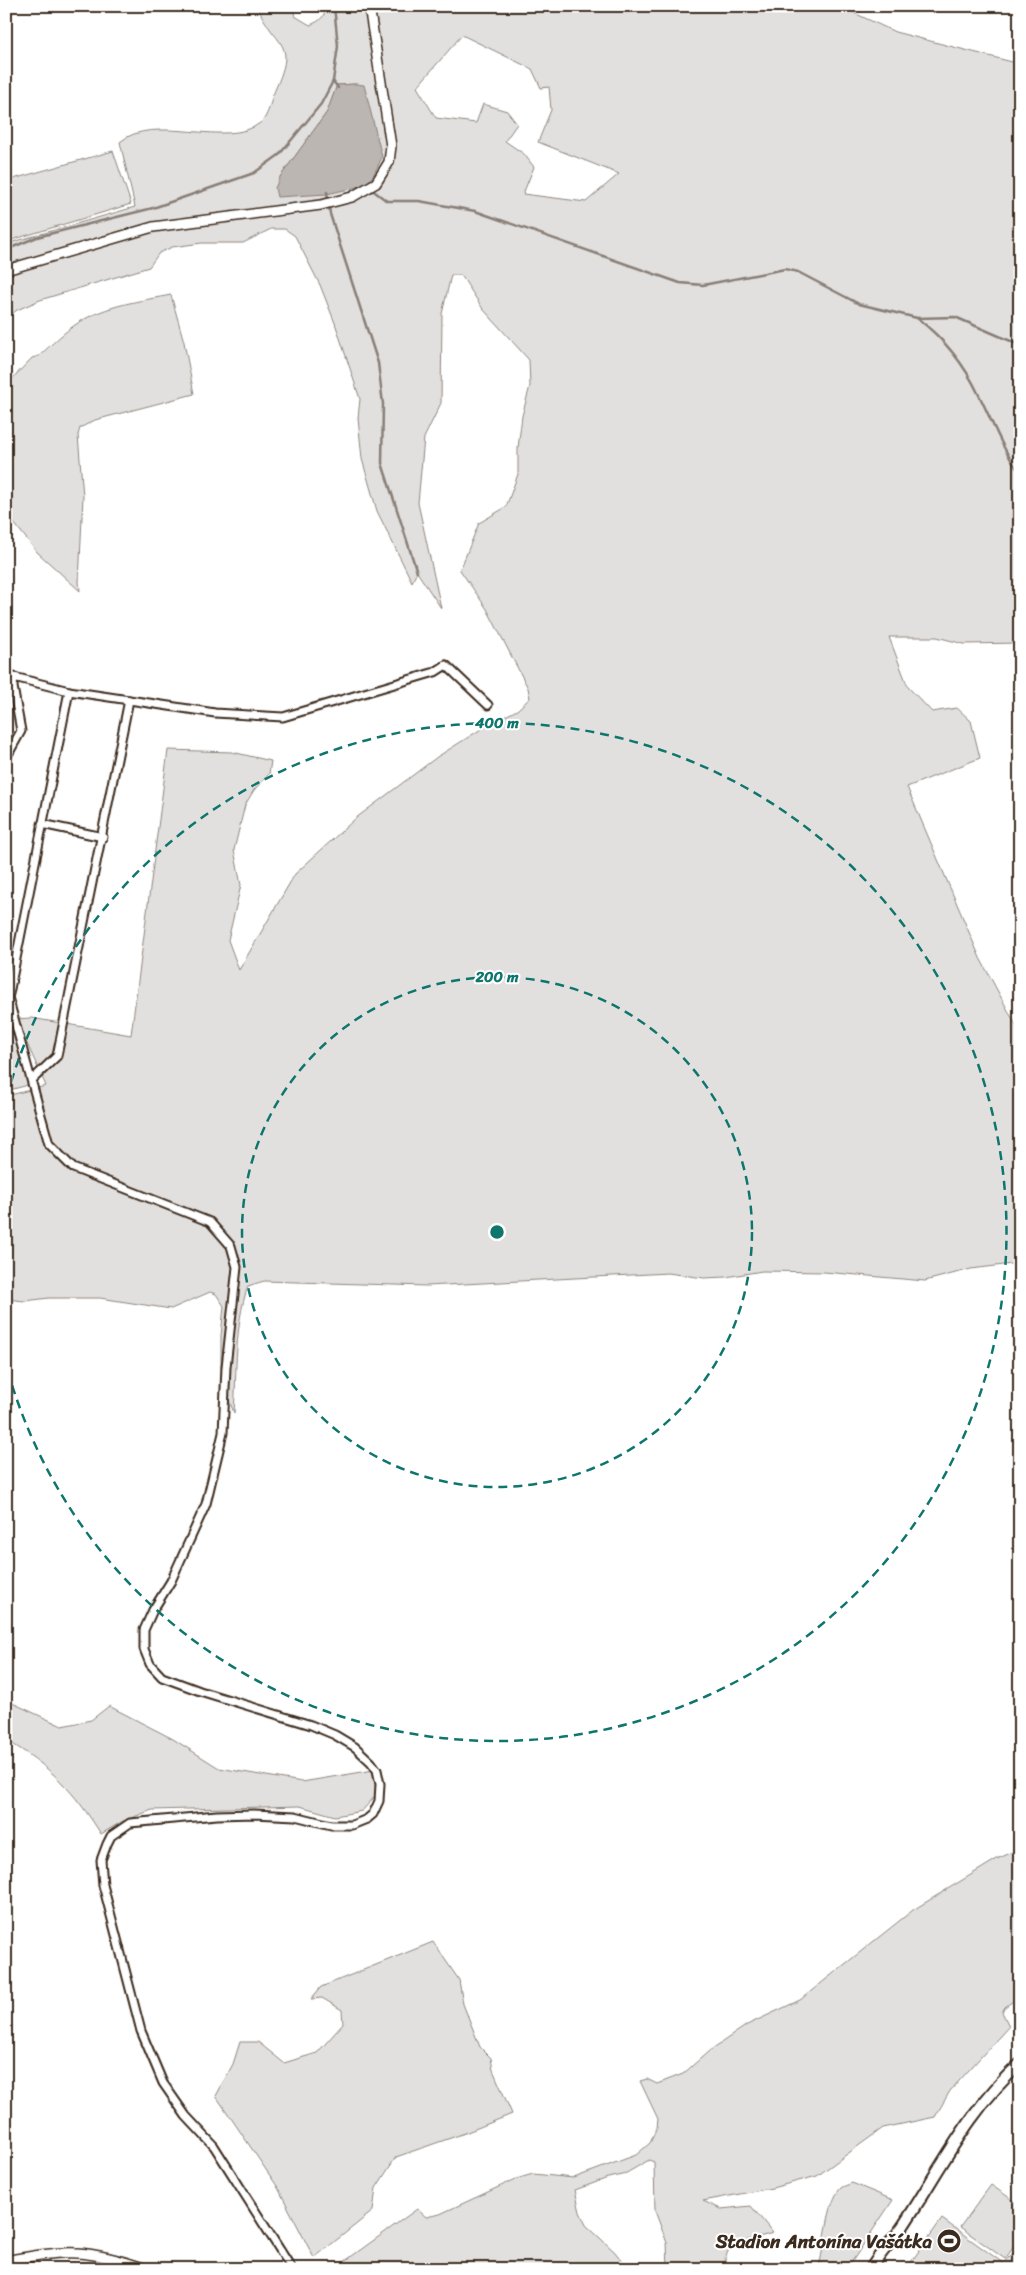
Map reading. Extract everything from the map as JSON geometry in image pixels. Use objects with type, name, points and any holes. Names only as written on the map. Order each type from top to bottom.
[{"type":"main road","points":[[871,2269],[902,2228],[980,2106],[1002,2080],[1020,2064]]},
{"type":"street","points":[[6,270],[153,227],[321,205],[352,197],[376,183],[389,162],[391,146],[369,6]]},
{"type":"street","points":[[6,758],[21,731],[10,676],[69,691],[214,713],[283,717],[435,672],[446,665],[488,705]]},
{"type":"street","points":[[69,691],[7,992],[49,1144],[73,1168],[210,1222],[231,1246],[237,1267],[226,1367],[223,1433],[206,1504],[171,1581],[153,1610],[144,1630],[144,1649],[150,1664],[162,1677],[200,1691],[311,1725],[335,1735],[355,1748],[371,1762],[379,1778],[381,1795],[377,1807],[367,1819],[358,1823],[339,1826],[295,1816],[254,1814],[140,1821],[121,1827],[111,1836],[101,1860],[103,1885],[141,2031],[150,2056],[171,2097],[214,2146],[292,2269]]},
{"type":"street","points":[[32,1080],[57,1056],[128,700]]},
{"type":"street","points":[[42,824],[102,837]]},
{"type":"street","points":[[6,2261],[73,2251],[113,2257],[146,2269]]},
{"type":"shaded area","points":[[257,6],[292,6],[295,16],[310,25],[321,18],[327,6],[839,6],[895,32],[1020,64],[1020,643],[964,644],[937,637],[889,637],[908,687],[932,712],[957,708],[971,721],[980,758],[907,787],[980,958],[1020,1033],[1020,1263],[971,1269],[925,1281],[824,1272],[762,1271],[726,1277],[704,1278],[668,1273],[427,1286],[264,1281],[248,1286],[240,1317],[234,1413],[221,1379],[221,1336],[224,1306],[216,1294],[210,1292],[171,1309],[100,1298],[49,1298],[25,1301],[6,1299],[6,1096],[46,1086],[16,1019],[31,1018],[131,1035],[168,750],[232,752],[271,761],[269,774],[254,790],[245,805],[234,850],[241,885],[228,940],[239,970],[295,874],[356,818],[437,757],[486,726],[517,710],[530,698],[528,688],[487,609],[460,570],[479,523],[506,507],[518,474],[518,448],[522,416],[530,386],[529,360],[483,309],[461,275],[451,275],[442,314],[441,403],[424,438],[418,503],[441,608],[417,572],[412,582],[377,511],[362,459],[358,418],[360,399],[335,323],[320,285],[295,236],[285,229],[271,229],[243,243],[202,243],[172,247],[159,253],[149,267],[40,300],[17,310],[6,318],[6,244],[135,207],[120,142],[134,134],[151,130],[229,133],[246,130],[263,120],[282,73],[285,54],[282,45]],"holes":[[[462,35],[532,69],[541,88],[549,87],[551,110],[538,142],[619,174],[586,202],[523,194],[534,167],[524,154],[505,141],[517,124],[507,111],[483,104],[476,123],[436,118],[417,87]],[[356,84],[280,177],[327,112],[337,85]]]},
{"type":"shaded area","points":[[337,85],[364,85],[382,157],[374,174],[366,185],[327,194],[277,197],[275,188],[280,177],[327,112]]},
{"type":"shaded area","points":[[113,151],[131,204],[8,241],[6,234],[6,181]]},
{"type":"shaded area","points":[[171,295],[184,342],[194,394],[95,420],[80,428],[78,435],[83,496],[80,591],[37,552],[6,513],[6,385],[32,358],[39,356],[68,330],[89,317],[123,304]]},
{"type":"shaded area","points":[[6,1017],[32,1084],[6,1091]]},
{"type":"shaded area","points":[[6,1700],[62,1726],[91,1720],[109,1706],[173,1739],[219,1768],[302,1782],[374,1770],[376,1795],[362,1811],[335,1816],[300,1806],[152,1810],[123,1821],[101,1834],[71,1792],[60,1781],[36,1760],[6,1740]]},
{"type":"shaded area","points":[[1015,1851],[1020,1851],[1020,1996],[1005,2007],[1002,2012],[1009,2026],[950,2091],[935,2117],[883,2128],[817,2176],[772,2188],[703,2201],[721,2209],[751,2206],[773,2233],[731,2245],[725,2258],[726,2269],[668,2269],[667,2243],[655,2211],[654,2162],[649,2160],[623,2175],[608,2178],[575,2190],[580,2212],[586,2225],[615,2252],[628,2269],[334,2269],[417,2209],[426,2217],[440,2214],[516,2179],[533,2174],[574,2178],[636,2155],[650,2143],[657,2128],[658,2119],[640,2081],[647,2079],[657,2084],[683,2074],[709,2051],[747,2025],[800,2000],[913,1910],[997,1859]]},
{"type":"shaded area","points":[[433,1942],[459,1980],[463,2004],[480,2047],[491,2058],[493,2070],[512,2114],[396,2157],[376,2188],[373,2211],[314,2258],[277,2186],[216,2096],[233,2064],[240,2042],[258,2042],[284,2063],[317,2053],[343,2024],[342,2010],[322,1998],[311,1999],[321,1987]]},
{"type":"shaded area","points":[[852,2183],[893,2200],[847,2269],[818,2269],[832,2203],[841,2188]]},
{"type":"shaded area","points":[[991,2185],[1020,2205],[1020,2238],[1005,2259],[960,2227]]},
{"type":"shaded area","name":"Stadion Antonína Vašátka","points":[[942,2219],[1003,2263],[1020,2246],[1020,2269],[906,2269]]},
{"type":"waterway","points":[[334,6],[338,46],[333,81],[338,88]]},
{"type":"waterway","points":[[6,250],[37,237],[153,208],[254,173],[279,155],[321,104],[333,81]]},
{"type":"waterway","points":[[371,189],[387,201],[419,201],[475,211],[680,283],[703,285],[785,269],[798,272],[859,304],[917,318],[955,317],[1020,345]]},
{"type":"waterway","points":[[327,192],[330,214],[378,363],[383,404],[382,463],[417,572]]},
{"type":"waterway","points":[[917,318],[944,343],[967,373],[1003,445],[1020,473]]},
{"type":"waterway","points":[[1014,2269],[1020,2258]]},
{"type":"place","name":"Stadion Antonína Vašátka","points":[[949,2241]]}]
